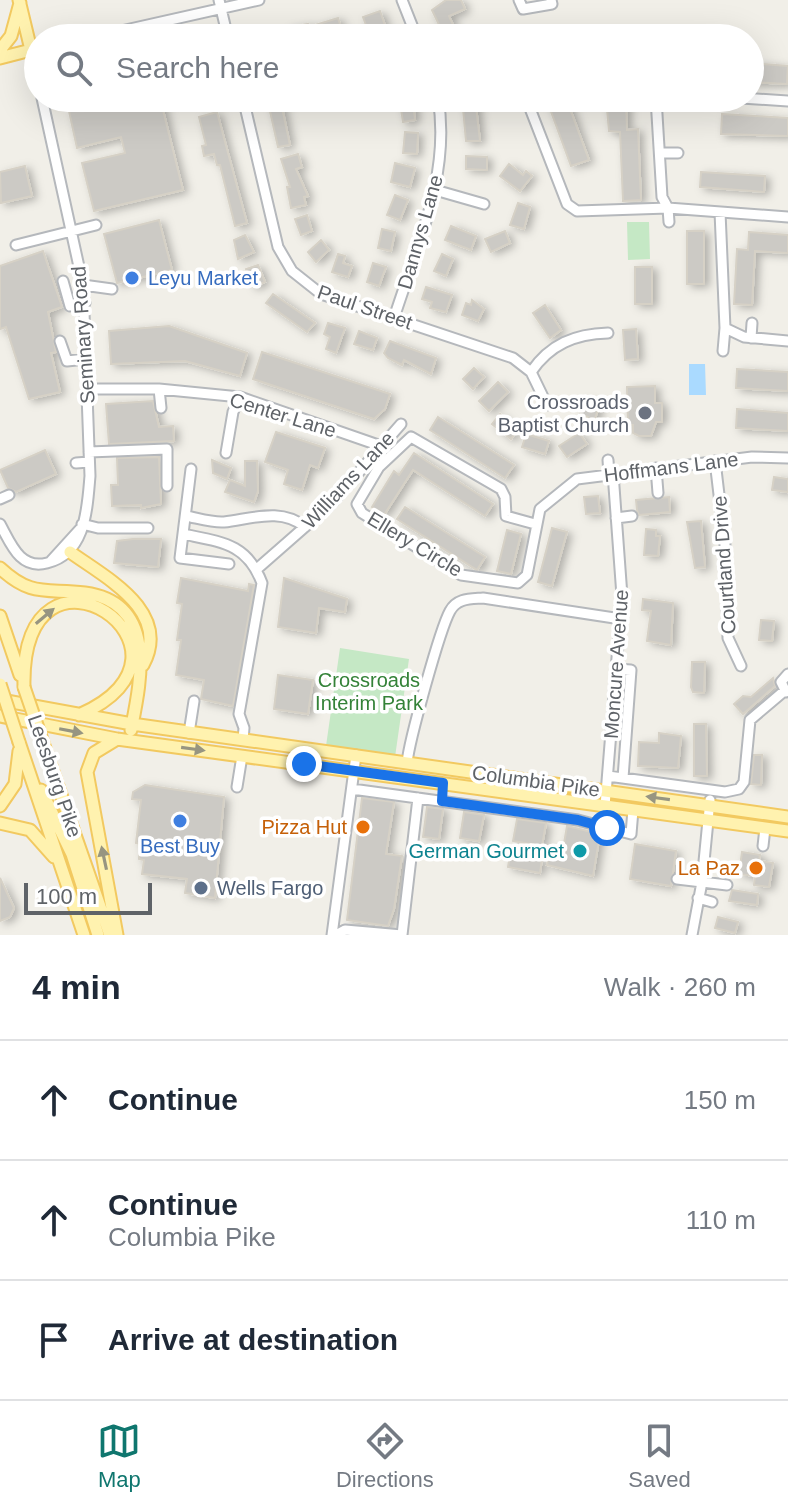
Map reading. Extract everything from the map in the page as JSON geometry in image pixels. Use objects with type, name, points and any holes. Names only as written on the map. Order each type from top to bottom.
[{"type":"main road","points":[[20,1],[27,24]]},
{"type":"main road","points":[[0,50],[9,39],[20,1]]},
{"type":"main road","points":[[0,58],[24,53]]},
{"type":"main road","points":[[70,552],[129,595],[143,612],[151,645],[140,669]]},
{"type":"main road","points":[[0,568],[27,588],[56,594],[85,593],[118,607],[139,638],[140,669],[132,724],[123,739],[94,753],[87,772],[117,935]]},
{"type":"main road","points":[[24,687],[27,639],[38,620],[53,608],[72,603],[101,609],[116,619],[126,634],[131,654],[129,675],[111,699],[77,716]]},
{"type":"main road","name":"Leesburg Pike","points":[[0,616],[110,935]]},
{"type":"main road","name":"Leesburg Pike","points":[[0,684],[24,764],[84,935]]},
{"type":"main road","name":"Columbia Pike","points":[[0,700],[77,716],[189,733],[788,817]]},
{"type":"main road","name":"Columbia Pike","points":[[0,716],[123,739],[788,831]]},
{"type":"main road","points":[[0,806],[24,764]]},
{"type":"main road","points":[[24,764],[72,854],[98,935]]},
{"type":"main road","points":[[0,823],[30,830],[59,865]]},
{"type":"street","points":[[152,24],[220,4],[259,0]]},
{"type":"street","points":[[402,0],[411,24]]},
{"type":"street","points":[[519,0],[523,9],[552,4],[551,0]]},
{"type":"street","points":[[220,4],[225,24]]},
{"type":"street","points":[[764,99],[788,101]]},
{"type":"street","name":"Seminary Road","points":[[45,112],[89,315],[86,359],[87,505],[78,540],[70,552]]},
{"type":"street","name":"Paul Street","points":[[246,112],[278,247],[292,271],[321,294],[507,355],[531,372]]},
{"type":"street","name":"Dannys Lane","points":[[394,318],[435,190],[442,138],[439,112]]},
{"type":"street","points":[[531,112],[567,204],[577,211],[668,208],[788,217]]},
{"type":"street","points":[[657,112],[662,197],[668,208],[669,222]]},
{"type":"street","points":[[660,153],[678,153]]},
{"type":"street","points":[[435,190],[484,204]]},
{"type":"street","points":[[720,212],[718,304],[725,328],[723,351]]},
{"type":"street","points":[[16,245],[96,225]]},
{"type":"street","points":[[63,281],[70,306],[85,303]]},
{"type":"street","points":[[83,285],[112,289]]},
{"type":"street","points":[[751,338],[752,323]]},
{"type":"street","points":[[725,328],[751,338],[788,341]]},
{"type":"street","points":[[547,405],[531,372],[563,341],[608,333]]},
{"type":"street","points":[[60,341],[67,361],[86,359]]},
{"type":"street","name":"Center Lane","points":[[87,389],[159,389],[240,397],[381,446]]},
{"type":"street","points":[[159,389],[161,408]]},
{"type":"street","points":[[226,453],[233,412],[240,397]]},
{"type":"street","name":"Williams Lane","points":[[258,568],[331,504],[401,424]]},
{"type":"street","name":"Ellery Circle","points":[[535,524],[506,516],[505,497],[501,489],[411,437],[379,467],[357,504],[362,513],[461,575],[518,583],[527,575],[540,509],[558,492]]},
{"type":"street","points":[[76,463],[89,457],[167,449],[167,486]]},
{"type":"street","name":"Hoffmans Lane","points":[[558,492],[577,479],[715,461],[788,458]]},
{"type":"street","name":"Moncure Avenue","points":[[605,806],[621,619],[616,518],[608,460]]},
{"type":"street","name":"Courtland Drive","points":[[715,461],[725,545],[728,638],[741,666]]},
{"type":"street","points":[[656,468],[658,493]]},
{"type":"street","points":[[191,469],[180,558],[229,564]]},
{"type":"street","points":[[186,516],[223,522],[236,517],[273,516],[293,518],[305,527]]},
{"type":"street","points":[[616,518],[632,516]]},
{"type":"street","points":[[0,524],[22,559],[37,565],[61,560],[70,552]]},
{"type":"street","points":[[50,562],[82,526],[148,528]]},
{"type":"street","points":[[183,534],[232,545],[258,568],[262,583],[239,714],[244,728],[243,740]]},
{"type":"street","points":[[407,763],[440,641],[451,609],[461,599],[483,598],[621,619]]},
{"type":"street","points":[[616,669],[631,670],[623,778]]},
{"type":"street","points":[[608,776],[711,791],[735,791],[742,787],[750,720],[785,692],[782,679],[788,674]]},
{"type":"street","points":[[189,733],[194,701]]},
{"type":"street","points":[[334,935],[356,755]]},
{"type":"street","points":[[237,787],[242,756]]},
{"type":"street","points":[[442,801],[443,783]]},
{"type":"street","points":[[352,789],[578,820],[631,834],[633,810]]},
{"type":"street","points":[[692,935],[702,882],[711,791]]},
{"type":"street","points":[[503,809],[506,792]]},
{"type":"street","points":[[334,935],[345,930],[402,935],[418,798]]},
{"type":"street","points":[[550,818],[554,798]]},
{"type":"street","points":[[578,820],[582,803]]},
{"type":"street","points":[[763,846],[765,828]]},
{"type":"street","points":[[677,879],[727,885]]},
{"type":"street","points":[[698,898],[712,902]]},
{"type":"green space","points":[[627,222],[649,222],[650,259],[628,260]]},
{"type":"green space","name":"Crossroads Interim Park","points":[[340,648],[409,659],[395,757],[326,746]]},
{"type":"water","points":[[689,364],[705,364],[706,395],[689,395]]},
{"type":"building","points":[[446,0],[461,0],[465,9],[449,16],[453,24],[439,24],[432,10]]},
{"type":"building","points":[[380,11],[385,24],[366,24],[363,17]]},
{"type":"building","points":[[338,18],[340,24],[319,24]]},
{"type":"building","points":[[764,64],[788,66],[787,84],[764,83]]},
{"type":"building","points":[[69,112],[164,112],[183,190],[94,211],[82,163],[125,153],[121,137],[77,148]]},
{"type":"building","points":[[217,112],[247,223],[235,226],[220,165],[217,165],[214,154],[204,156],[202,146],[206,145],[199,117]]},
{"type":"building","points":[[270,112],[283,112],[290,145],[278,147]]},
{"type":"building","points":[[401,112],[414,112],[415,120],[403,122]]},
{"type":"building","points":[[463,112],[477,112],[480,141],[466,141]]},
{"type":"building","points":[[551,112],[571,112],[589,160],[571,166]]},
{"type":"building","points":[[607,112],[626,112],[627,130],[638,129],[641,200],[623,201],[620,132],[609,131]]},
{"type":"building","points":[[722,114],[788,118],[788,136],[721,134]]},
{"type":"building","points":[[405,132],[418,133],[417,154],[403,153]]},
{"type":"building","points":[[298,154],[302,167],[296,169],[308,196],[304,197],[306,205],[291,208],[287,187],[290,187],[281,159]]},
{"type":"building","points":[[466,156],[487,157],[487,170],[466,169]]},
{"type":"building","points":[[395,163],[415,168],[410,187],[391,182]]},
{"type":"building","points":[[509,164],[523,175],[526,171],[532,176],[520,191],[500,176]]},
{"type":"building","points":[[25,166],[32,196],[1,203],[0,172]]},
{"type":"building","points":[[701,172],[765,176],[764,192],[700,187]]},
{"type":"building","points":[[395,195],[408,200],[400,220],[387,215]]},
{"type":"building","points":[[518,203],[530,207],[524,229],[510,225]]},
{"type":"building","points":[[307,215],[312,231],[301,235],[295,219]]},
{"type":"building","points":[[159,220],[172,270],[117,283],[104,234]]},
{"type":"building","points":[[451,226],[476,236],[471,250],[445,240]]},
{"type":"building","points":[[382,229],[395,232],[391,251],[378,248]]},
{"type":"building","points":[[505,231],[510,243],[491,252],[485,239]]},
{"type":"building","points":[[687,231],[704,231],[704,284],[687,284]]},
{"type":"building","points":[[749,232],[788,235],[788,253],[755,251],[752,305],[734,304],[737,249],[748,250]]},
{"type":"building","points":[[245,235],[254,252],[238,259],[234,240]]},
{"type":"building","points":[[321,240],[329,250],[316,262],[308,252]]},
{"type":"building","points":[[43,251],[62,307],[48,312],[56,352],[51,353],[60,392],[29,399],[6,327],[0,329],[0,266]]},
{"type":"building","points":[[338,254],[345,256],[343,263],[352,266],[348,277],[332,272]]},
{"type":"building","points":[[442,254],[453,259],[446,276],[434,271]]},
{"type":"building","points":[[373,263],[386,267],[379,286],[367,282]]},
{"type":"building","points":[[258,265],[265,282],[253,287],[246,269]]},
{"type":"building","points":[[635,267],[652,267],[652,304],[635,304]]},
{"type":"building","points":[[426,287],[452,295],[446,312],[430,308],[432,302],[422,299]]},
{"type":"building","points":[[273,294],[315,323],[307,332],[266,303]]},
{"type":"building","points":[[472,300],[484,309],[478,321],[462,315],[466,303],[471,305]]},
{"type":"building","points":[[545,305],[561,330],[550,338],[533,313]]},
{"type":"building","points":[[328,323],[345,328],[336,353],[326,349],[330,337],[324,334]]},
{"type":"building","points":[[169,326],[247,353],[240,376],[185,361],[111,364],[109,331]]},
{"type":"building","points":[[636,329],[638,359],[625,360],[623,330]]},
{"type":"building","points":[[359,331],[377,338],[373,350],[354,344]]},
{"type":"building","points":[[390,341],[436,358],[431,374],[404,360],[402,365],[388,358],[384,353]]},
{"type":"building","points":[[262,352],[390,394],[385,409],[374,419],[253,379]]},
{"type":"building","points":[[474,368],[484,377],[473,389],[463,379]]},
{"type":"building","points":[[737,369],[788,372],[788,391],[736,388]]},
{"type":"building","points":[[498,382],[508,392],[489,411],[479,401]]},
{"type":"building","name":"Crossroads Baptist Church","points":[[655,386],[655,403],[662,403],[662,422],[656,422],[651,436],[639,436],[633,433],[633,425],[628,425],[627,387]]},
{"type":"building","points":[[585,399],[600,405],[592,426],[585,424],[588,417],[580,414]]},
{"type":"building","points":[[153,401],[159,427],[173,426],[174,441],[109,444],[106,404]]},
{"type":"building","points":[[737,409],[788,413],[788,431],[736,428]]},
{"type":"building","points":[[500,414],[516,432],[511,439],[492,424]]},
{"type":"building","points":[[438,417],[514,465],[505,478],[430,430]]},
{"type":"building","points":[[276,432],[325,448],[318,468],[310,465],[302,490],[284,484],[288,470],[265,462]]},
{"type":"building","points":[[579,433],[587,444],[567,457],[559,446]]},
{"type":"building","points":[[526,434],[549,441],[545,454],[522,447]]},
{"type":"building","points":[[45,450],[56,474],[16,492],[8,488],[0,470]]},
{"type":"building","points":[[414,453],[493,504],[485,516],[413,470],[384,515],[372,507],[394,471],[399,475]]},
{"type":"building","points":[[159,457],[161,504],[141,508],[141,505],[112,506],[111,485],[118,485],[117,458]]},
{"type":"building","points":[[212,460],[231,468],[227,479],[213,473]]},
{"type":"building","points":[[245,461],[257,461],[258,491],[254,502],[225,492],[230,480],[245,486]]},
{"type":"building","points":[[774,477],[788,479],[788,492],[772,490]]},
{"type":"building","points":[[598,496],[600,513],[586,514],[584,497]]},
{"type":"building","points":[[669,497],[670,512],[639,515],[636,500]]},
{"type":"building","points":[[405,507],[485,557],[477,570],[397,519]]},
{"type":"building","points":[[701,521],[705,567],[695,568],[687,522]]},
{"type":"building","points":[[552,528],[567,532],[552,586],[538,582]]},
{"type":"building","points":[[646,529],[656,530],[656,536],[660,536],[658,556],[644,555]]},
{"type":"building","points":[[507,530],[521,534],[511,574],[497,571]]},
{"type":"building","points":[[161,539],[158,567],[114,563],[117,541]]},
{"type":"building","points":[[181,578],[248,591],[249,584],[254,585],[233,706],[201,699],[204,680],[176,675],[181,640],[177,640],[182,604],[177,603]]},
{"type":"building","points":[[284,578],[347,599],[345,612],[319,608],[316,633],[278,627]]},
{"type":"building","points":[[643,599],[673,603],[671,645],[647,641],[651,611],[642,610]]},
{"type":"building","points":[[761,620],[774,621],[772,641],[759,640]]},
{"type":"building","points":[[692,662],[705,662],[704,693],[693,692],[691,687]]},
{"type":"building","points":[[278,675],[313,680],[308,714],[274,709]]},
{"type":"building","points":[[773,678],[775,686],[743,714],[734,704],[743,696],[751,697]]},
{"type":"building","points":[[694,724],[706,724],[707,776],[694,776]]},
{"type":"building","points":[[659,733],[681,736],[678,768],[638,766],[639,742],[659,743]]},
{"type":"building","points":[[754,755],[762,755],[761,785],[751,784]]},
{"type":"building","name":"Best Buy","points":[[145,785],[224,797],[215,898],[185,893],[187,879],[142,874],[144,860],[139,859],[140,844],[136,843],[141,800],[132,799],[133,792]]},
{"type":"building","points":[[362,798],[394,802],[386,854],[402,856],[394,909],[388,926],[347,920]]},
{"type":"building","points":[[427,807],[443,809],[439,839],[423,837]]},
{"type":"building","points":[[464,812],[484,815],[479,841],[460,838]]},
{"type":"building","points":[[517,819],[546,823],[542,846],[513,841]]},
{"type":"building","name":"German Gourmet","points":[[567,826],[600,834],[593,876],[547,865],[550,847],[563,849]]},
{"type":"building","points":[[635,844],[676,851],[671,886],[630,879]]},
{"type":"building","name":"La Paz","points":[[742,852],[760,855],[759,861],[773,863],[769,887],[754,885],[755,876],[739,874]]},
{"type":"building","points":[[510,854],[542,859],[540,873],[508,867]]},
{"type":"building","points":[[0,878],[14,908],[10,917],[0,921]]},
{"type":"building","points":[[732,890],[758,894],[757,905],[729,901]]},
{"type":"building","points":[[718,917],[738,922],[735,933],[715,928]]},
{"type":"place","name":"Leyu Market","points":[[132,278]]},
{"type":"place","name":"Crossroads Baptist Church","points":[[645,413]]},
{"type":"place","name":"Best Buy","points":[[180,821]]},
{"type":"place","name":"Pizza Hut","points":[[363,827]]},
{"type":"place","name":"German Gourmet","points":[[580,851]]},
{"type":"place","name":"La Paz","points":[[756,868]]},
{"type":"place","name":"Wells Fargo","points":[[201,888]]},
{"type":"route","points":[[304,764],[443,783],[442,801],[578,820],[607,828]]}]
